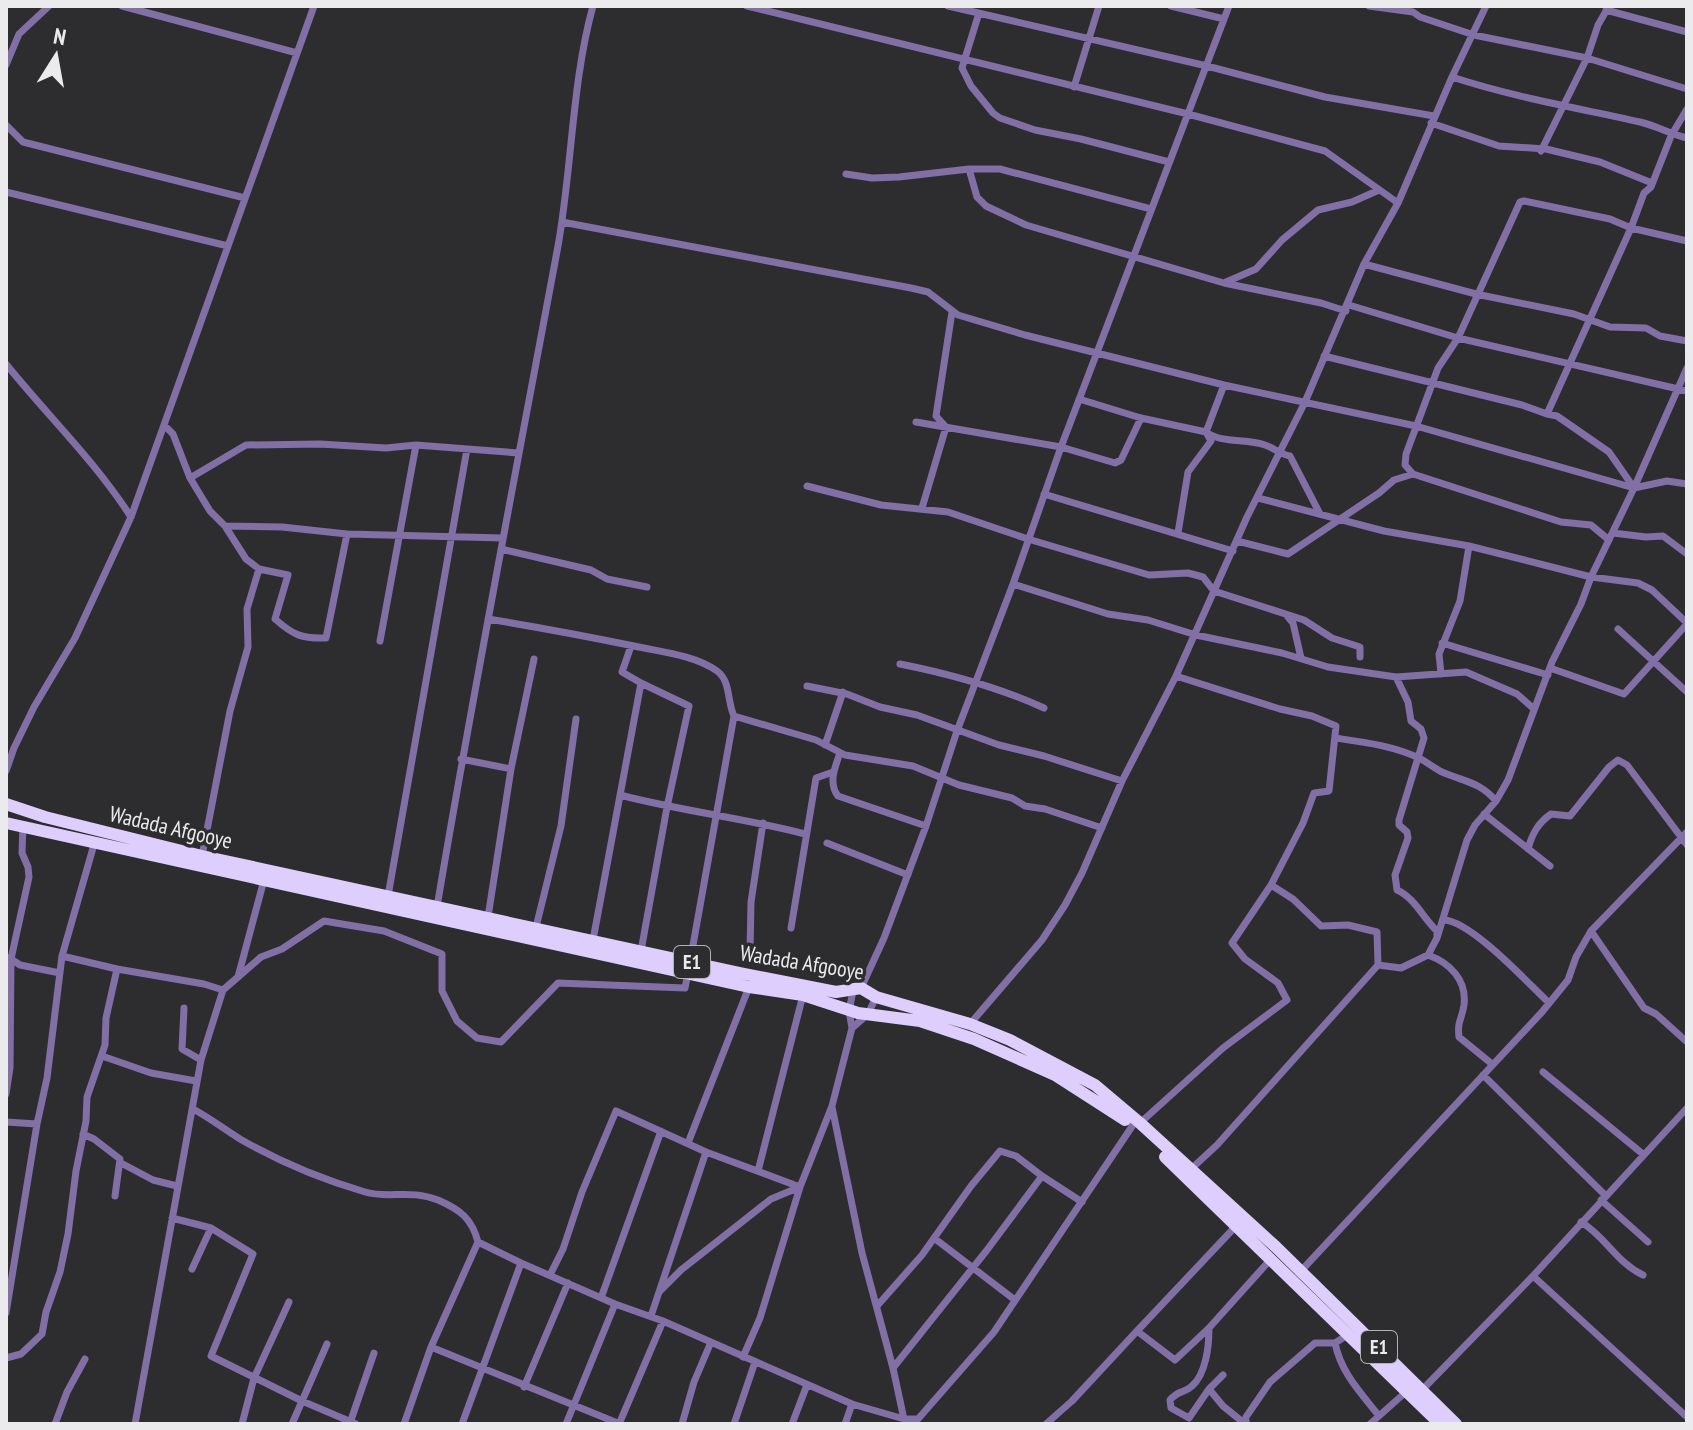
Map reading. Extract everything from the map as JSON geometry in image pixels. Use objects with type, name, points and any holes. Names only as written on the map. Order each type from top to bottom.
[{"type":"highway","name":"Wadada Afgooye","points":[[6,804],[45,817],[202,856],[641,951],[749,987],[803,995],[849,1011],[920,1021],[974,1039],[1055,1075],[1137,1124],[1191,1169],[1301,1271],[1456,1424]]},
{"type":"highway","name":"Wadada Afgooye","points":[[6,823],[264,880],[689,967],[807,987],[857,990],[970,1024],[1010,1040],[1095,1085],[1440,1424]]},
{"type":"street","points":[[6,65],[19,34],[49,6]]},
{"type":"street","points":[[122,6],[144,8],[297,53]]},
{"type":"street","points":[[6,771],[18,737],[75,638],[131,517],[314,6]]},
{"type":"street","points":[[437,907],[461,759],[480,672],[562,222],[593,6]]},
{"type":"street","points":[[747,6],[1188,114],[1325,151],[1398,203]]},
{"type":"street","points":[[948,6],[1433,120],[1499,146],[1546,149],[1600,162],[1652,183]]},
{"type":"street","points":[[1074,87],[1099,6]]},
{"type":"street","points":[[1171,6],[1224,19]]},
{"type":"street","points":[[743,1357],[760,1318],[800,1187],[832,1106],[852,1028],[849,1011],[908,875],[957,731],[1096,351],[1229,6]]},
{"type":"street","points":[[1369,6],[1413,12],[1474,35],[1587,58],[1687,89]]},
{"type":"street","points":[[970,1024],[1017,971],[1065,905],[1122,781],[1196,635],[1237,541],[1305,402],[1364,264],[1398,203],[1486,6]]},
{"type":"street","points":[[1541,151],[1608,8],[1687,32]]},
{"type":"street","points":[[979,13],[964,60],[964,75],[1000,118],[1035,130],[1169,162]]},
{"type":"street","points":[[1452,77],[1497,92],[1565,104],[1652,125],[1671,136],[1687,138]]},
{"type":"street","points":[[1547,414],[1591,320],[1644,193],[1652,183],[1671,136],[1687,109]]},
{"type":"street","points":[[6,125],[23,142],[245,198]]},
{"type":"street","points":[[846,174],[872,178],[969,169],[1010,171],[1151,209]]},
{"type":"street","points":[[969,169],[977,197],[986,206],[1053,235],[1224,283],[1347,308],[1458,338],[1687,391]]},
{"type":"street","points":[[1224,283],[1256,269],[1282,240],[1318,210],[1352,202],[1379,190]]},
{"type":"street","points":[[6,192],[228,246]]},
{"type":"street","points":[[1687,241],[1631,228],[1610,219],[1522,201],[1458,338],[1438,368],[1405,460],[1405,465],[1413,474],[1561,522],[1591,525],[1611,536],[1663,536],[1687,554]]},
{"type":"street","points":[[562,222],[928,292],[952,312],[1025,335],[1224,385],[1416,426],[1634,488],[1667,481],[1687,484]]},
{"type":"street","points":[[1364,264],[1476,294],[1574,314],[1610,327],[1646,328],[1660,336],[1687,341]]},
{"type":"street","points":[[946,427],[936,416],[952,312]]},
{"type":"street","points":[[1324,356],[1522,405],[1563,420],[1609,452],[1634,488]]},
{"type":"street","points":[[6,364],[41,408],[100,472],[131,517]]},
{"type":"street","points":[[1378,965],[1401,968],[1428,955],[1437,938],[1459,857],[1475,825],[1496,801],[1508,780],[1549,672],[1687,368]]},
{"type":"street","points":[[1206,432],[1224,385]]},
{"type":"street","points":[[1079,399],[1141,418],[1206,432],[1213,437],[1264,444],[1290,456],[1320,514]]},
{"type":"street","points":[[916,422],[1061,447],[1115,463],[1124,455],[1141,418]]},
{"type":"street","points":[[164,425],[173,434],[190,478],[210,511],[225,526],[246,559],[259,569],[288,575],[275,619],[292,634],[311,639],[326,638],[347,534]]},
{"type":"street","points":[[922,508],[946,427]]},
{"type":"street","points":[[1178,533],[1188,472],[1211,441],[1206,432]]},
{"type":"street","points":[[190,478],[246,445],[320,444],[386,448],[416,445],[519,453]]},
{"type":"street","points":[[380,641],[416,445]]},
{"type":"street","points":[[388,896],[467,449]]},
{"type":"street","points":[[1237,541],[1288,554],[1394,480],[1413,474]]},
{"type":"street","points":[[807,486],[881,505],[948,512],[1149,575],[1188,573],[1203,577],[1214,591],[1304,620],[1332,638],[1360,647],[1360,657]]},
{"type":"street","points":[[1044,494],[1233,551]]},
{"type":"street","points":[[1258,498],[1384,531],[1433,538],[1591,577],[1645,585],[1687,623],[1624,694],[1442,643]]},
{"type":"street","points":[[225,526],[282,527],[347,534],[503,538]]},
{"type":"street","points":[[1441,674],[1439,654],[1460,601],[1469,546]]},
{"type":"street","points":[[501,549],[647,587]]},
{"type":"street","points":[[202,856],[230,711],[248,647],[247,609],[259,569]]},
{"type":"street","points":[[1013,584],[1108,614],[1148,620],[1328,667],[1396,677],[1472,674],[1517,694],[1534,709]]},
{"type":"street","points":[[1288,617],[1293,623],[1301,658]]},
{"type":"street","points":[[135,1424],[201,1060],[223,990],[261,957],[282,949],[324,921],[384,931],[442,954],[442,991],[457,1021],[477,1038],[501,1042],[558,983],[685,988],[734,716],[729,705],[727,685],[719,672],[683,656],[573,632],[488,619]]},
{"type":"street","points":[[1618,629],[1687,692]]},
{"type":"street","points":[[631,646],[622,672],[689,706],[641,951]]},
{"type":"street","points":[[488,917],[511,769],[534,659]]},
{"type":"street","points":[[900,664],[929,668],[976,682],[1044,708]]},
{"type":"street","points":[[478,1242],[601,1298],[663,1321],[852,1404],[904,1422],[918,1419],[986,1342],[1137,1124],[1223,1048],[1287,1000],[1278,983],[1245,959],[1232,943],[1271,885],[1303,823],[1314,793],[1329,791],[1336,726],[1176,676]]},
{"type":"street","points":[[1396,677],[1408,702],[1412,723],[1424,734],[1399,820],[1408,838],[1395,875],[1397,890],[1411,899],[1423,918],[1437,931],[1437,938]]},
{"type":"street","points":[[593,940],[641,683]]},
{"type":"street","points":[[807,686],[843,692],[888,710],[917,715],[957,731],[1122,781]]},
{"type":"street","points":[[825,745],[843,692]]},
{"type":"street","points":[[734,716],[825,745],[854,758],[913,766],[959,785],[1012,798],[1025,806],[1045,809],[1102,828]]},
{"type":"street","points":[[536,927],[561,826],[576,719]]},
{"type":"street","points":[[1335,738],[1358,741],[1419,758],[1432,767],[1485,788],[1496,801]]},
{"type":"street","points":[[840,753],[833,772],[834,792],[838,796],[926,826]]},
{"type":"street","points":[[461,759],[511,769]]},
{"type":"street","points":[[1301,1271],[1549,1003],[1568,980],[1576,957],[1591,931],[1685,838],[1627,765],[1618,760],[1570,816],[1551,814],[1541,821],[1528,849]]},
{"type":"street","points":[[791,928],[816,778],[833,772]]},
{"type":"street","points":[[620,795],[805,834]]},
{"type":"street","points":[[1484,814],[1550,866]]},
{"type":"street","points":[[750,951],[751,902],[763,823]]},
{"type":"street","points":[[6,1094],[8,958],[29,877],[22,853],[23,825]]},
{"type":"street","points":[[6,1313],[47,1078],[62,956],[95,841]]},
{"type":"street","points":[[827,843],[908,875]]},
{"type":"street","points":[[238,977],[264,880]]},
{"type":"street","points":[[1191,1169],[1217,1145],[1378,965],[1377,932],[1348,925],[1321,926],[1293,899],[1271,885]]},
{"type":"street","points":[[1444,920],[1454,920],[1487,944],[1549,1003]]},
{"type":"street","points":[[1591,931],[1644,1008],[1656,1014],[1687,1042]]},
{"type":"street","points":[[1428,955],[1450,965],[1463,991],[1463,1009],[1457,1023],[1459,1037],[1492,1064]]},
{"type":"street","points":[[62,956],[223,990]]},
{"type":"street","points":[[8,958],[20,965],[60,973]]},
{"type":"street","points":[[6,1358],[21,1354],[42,1334],[63,1260],[87,1097],[102,1056],[106,1018],[117,969]]},
{"type":"street","points":[[688,1143],[749,987]]},
{"type":"street","points":[[758,1171],[803,995]]},
{"type":"street","points":[[852,1028],[868,1014],[876,997]]},
{"type":"street","points":[[184,1008],[182,1049],[201,1060]]},
{"type":"street","points":[[102,1056],[151,1073],[196,1081]]},
{"type":"street","points":[[1543,1072],[1644,1155]]},
{"type":"street","points":[[1483,1075],[1648,1242]]},
{"type":"street","points":[[832,1106],[862,1253],[904,1422]]},
{"type":"street","points":[[1422,1390],[1533,1276],[1687,1108]]},
{"type":"street","points":[[193,1109],[239,1138],[328,1178],[369,1194],[411,1193],[438,1201],[473,1223],[478,1242],[431,1347],[404,1424]]},
{"type":"street","points":[[550,1275],[616,1111],[706,1152],[800,1187]]},
{"type":"street","points":[[6,1122],[37,1124]]},
{"type":"street","points":[[601,1298],[661,1131]]},
{"type":"street","points":[[83,1134],[145,1177],[177,1186]]},
{"type":"street","points":[[877,1306],[1000,1151],[1027,1163],[1082,1202]]},
{"type":"street","points":[[651,1316],[706,1152]]},
{"type":"street","points":[[115,1196],[121,1163]]},
{"type":"street","points":[[893,1368],[1042,1176]]},
{"type":"street","points":[[660,1291],[681,1270],[771,1199],[800,1187]]},
{"type":"street","points":[[172,1218],[211,1228],[253,1254],[211,1356],[352,1423],[374,1353]]},
{"type":"street","points":[[1581,1222],[1590,1227],[1618,1259],[1643,1275]]},
{"type":"street","points":[[1046,1424],[1072,1401],[1236,1226]]},
{"type":"street","points":[[192,1269],[211,1228]]},
{"type":"street","points":[[934,1238],[1015,1300]]},
{"type":"street","points":[[6,1254],[16,1257]]},
{"type":"street","points":[[1137,1331],[1175,1360],[1209,1328],[1270,1260]]},
{"type":"street","points":[[462,1424],[521,1263]]},
{"type":"street","points":[[1533,1276],[1686,1414]]},
{"type":"street","points":[[524,1387],[568,1283]]},
{"type":"street","points":[[242,1424],[254,1378],[289,1302]]},
{"type":"street","points":[[566,1424],[615,1304]]},
{"type":"street","points":[[431,1347],[619,1424],[663,1321]]},
{"type":"street","points":[[1209,1328],[1208,1350],[1200,1376],[1193,1386],[1177,1392],[1170,1400],[1171,1408],[1189,1418],[1223,1375]]},
{"type":"street","points":[[1245,1424],[1246,1417],[1283,1369],[1315,1343],[1335,1343],[1349,1334]]},
{"type":"street","points":[[682,1424],[694,1382],[711,1342]]},
{"type":"street","points":[[1335,1343],[1338,1361],[1379,1416]]},
{"type":"street","points":[[292,1424],[327,1344]]},
{"type":"street","points":[[55,1424],[67,1392],[85,1359]]},
{"type":"street","points":[[734,1424],[755,1362]]},
{"type":"street","points":[[792,1424],[807,1385]]},
{"type":"street","points":[[1209,1389],[1223,1406],[1245,1424]]},
{"type":"street","points":[[1370,1424],[1407,1391]]},
{"type":"street","points":[[845,1424],[852,1404]]}]
